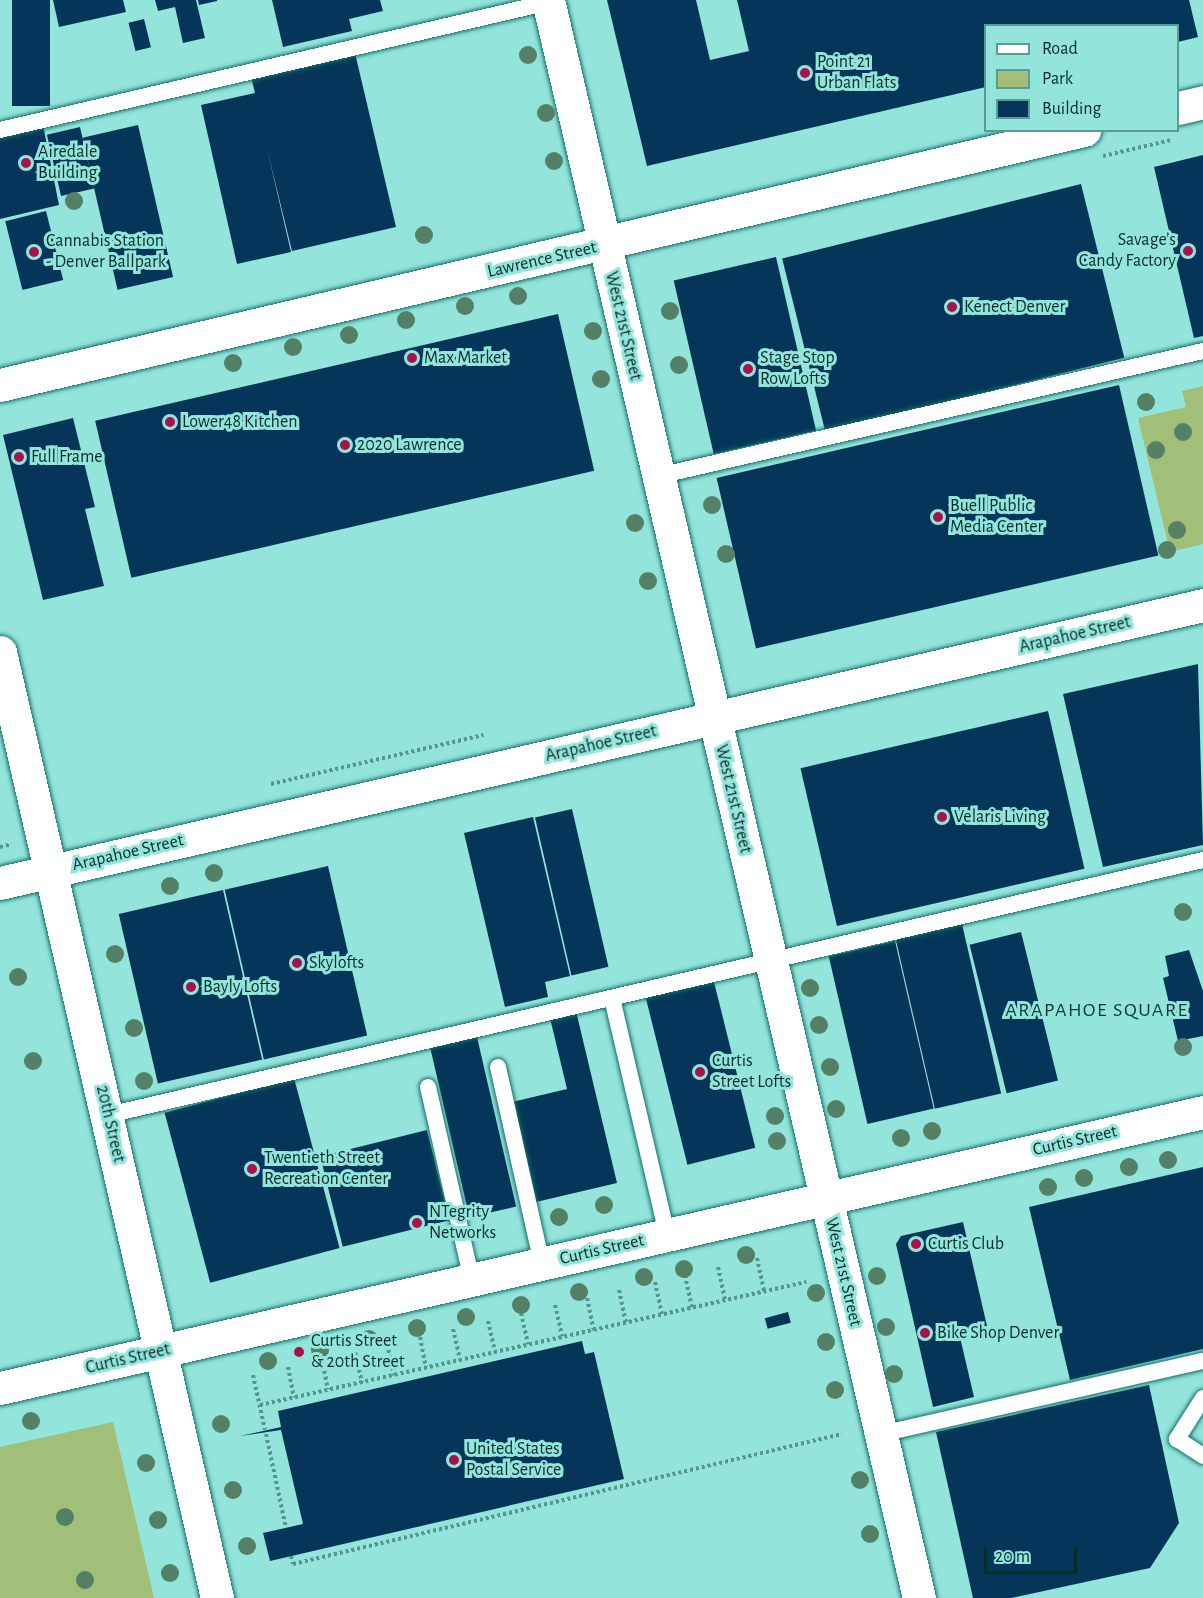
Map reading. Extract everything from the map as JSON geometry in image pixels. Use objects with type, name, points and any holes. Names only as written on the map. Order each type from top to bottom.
[{"type":"street","name":"West 21st Street","points":[[551,1],[604,245],[919,1598]]},
{"type":"street","points":[[1179,108],[1203,102]]},
{"type":"street","name":"Lawrence Street","points":[[0,385],[604,245],[1076,132]]},
{"type":"street","name":"Arapahoe Street","points":[[0,883],[1203,605]]},
{"type":"street","name":"20th Street","points":[[1,663],[52,870],[217,1598]]},
{"type":"street","name":"Curtis Street","points":[[0,1388],[1203,1112]]},
{"type":"lane","points":[[0,130],[551,1]]},
{"type":"lane","points":[[658,476],[1203,351]]},
{"type":"lane","points":[[108,1115],[1203,860]]},
{"type":"lane","points":[[612,998],[667,1235]]},
{"type":"lane","points":[[498,1066],[542,1264]]},
{"type":"lane","points":[[428,1087],[472,1280]]},
{"type":"lane","points":[[881,1434],[1203,1361]]},
{"type":"lane","points":[[1203,1398],[1177,1439],[1203,1456]]},
{"type":"path","points":[[757,1258],[764,1291]]},
{"type":"path","points":[[718,1267],[725,1300]]},
{"type":"path","points":[[685,1275],[692,1308]]},
{"type":"path","points":[[655,1282],[662,1314]]},
{"type":"path","points":[[260,1405],[806,1282]]},
{"type":"path","points":[[619,1290],[626,1323]]},
{"type":"path","points":[[587,1298],[594,1330]]},
{"type":"path","points":[[555,1305],[562,1337]]},
{"type":"path","points":[[521,1313],[528,1345]]},
{"type":"path","points":[[488,1321],[495,1352]]},
{"type":"path","points":[[453,1329],[460,1360]]},
{"type":"path","points":[[420,1337],[426,1367]]},
{"type":"path","points":[[387,1344],[394,1375]]},
{"type":"path","points":[[355,1352],[362,1382]]},
{"type":"path","points":[[322,1359],[328,1389]]},
{"type":"path","points":[[288,1367],[294,1397]]},
{"type":"path","points":[[253,1375],[286,1528]]},
{"type":"path","points":[[291,1556],[293,1564],[842,1434]]},
{"type":"green space","points":[[1203,386],[1203,544],[1170,552],[1138,418],[1186,407],[1182,391]]},
{"type":"green space","points":[[113,1422],[154,1598],[0,1598],[0,1447]]},
{"type":"building","points":[[12,0],[50,0],[50,106],[12,106]]},
{"type":"building","points":[[53,0],[123,0],[126,12],[59,27]]},
{"type":"building","points":[[155,0],[196,0],[205,38],[183,43],[175,7],[158,11]]},
{"type":"building","points":[[198,0],[217,0],[217,1],[199,5]]},
{"type":"building","points":[[272,0],[380,0],[383,11],[349,19],[352,31],[283,47]]},
{"type":"building","name":"Point 21 Urban Flats","points":[[607,0],[696,0],[710,60],[749,51],[737,0],[1189,0],[1198,37],[1179,42],[1179,24],[984,24],[984,87],[647,166]]},
{"type":"building","points":[[144,19],[151,47],[135,51],[128,23]]},
{"type":"building","points":[[355,53],[396,227],[292,251],[267,149],[291,252],[237,264],[201,105],[255,93],[251,77]]},
{"type":"building","name":"Airedale Building","points":[[43,125],[59,205],[0,219],[0,135]]},
{"type":"building","points":[[138,125],[173,277],[118,290],[82,138]]},
{"type":"building","points":[[80,127],[94,188],[61,196],[47,135]]},
{"type":"building","name":"Savage’s Candy Factory","points":[[1203,155],[1203,336],[1194,338],[1154,167]]},
{"type":"building","name":"Kenect Denver","points":[[1081,184],[1124,358],[825,432],[782,259]]},
{"type":"building","points":[[46,211],[63,280],[22,290],[5,221]]},
{"type":"building","name":"Stage Stop Row Lofts","points":[[776,257],[816,430],[714,454],[674,281]]},
{"type":"building","name":"2020 Lawrence","points":[[558,314],[594,471],[131,578],[95,421]]},
{"type":"building","name":"Buell Public Media Center","points":[[1119,385],[1158,556],[756,648],[717,478]]},
{"type":"building","points":[[73,418],[95,507],[85,509],[104,586],[43,600],[3,435]]},
{"type":"building","points":[[1198,664],[1203,845],[1103,867],[1063,694]]},
{"type":"building","name":"Velaris Living","points":[[1048,711],[1084,869],[837,926],[801,768]]},
{"type":"building","points":[[572,809],[608,967],[571,975],[535,818]]},
{"type":"building","points":[[533,817],[570,976],[545,982],[548,997],[505,1007],[464,833]]},
{"type":"building","name":"Skylofts","points":[[328,866],[367,1036],[264,1059],[225,890]]},
{"type":"building","name":"Bayly Lofts","points":[[223,890],[262,1060],[158,1084],[119,914]]},
{"type":"building","points":[[962,924],[1001,1094],[935,1109],[896,939]]},
{"type":"building","points":[[1021,932],[1058,1080],[1007,1093],[970,945]]},
{"type":"building","points":[[895,941],[934,1109],[867,1124],[829,956]]},
{"type":"building","points":[[1189,950],[1203,991],[1203,1036],[1178,1041],[1163,978],[1169,976],[1165,956]]},
{"type":"building","name":"Curtis Street Lofts","points":[[713,978],[755,1148],[687,1165],[645,995]]},
{"type":"building","points":[[576,1011],[617,1183],[536,1202],[512,1102],[567,1089],[550,1018]]},
{"type":"building","points":[[477,1037],[516,1207],[469,1217],[430,1048]]},
{"type":"building","points":[[294,1078],[340,1248],[210,1283],[165,1113]]},
{"type":"building","points":[[427,1130],[449,1220],[343,1247],[320,1157]]},
{"type":"building","points":[[1203,1167],[1203,1349],[1070,1380],[1029,1207]]},
{"type":"building","points":[[963,1222],[987,1326],[959,1333],[974,1397],[933,1407],[896,1244],[901,1236]]},
{"type":"building","points":[[788,1312],[791,1323],[768,1329],[765,1318]]},
{"type":"building","name":"United States Postal Service","points":[[582,1341],[585,1354],[594,1352],[624,1479],[270,1561],[263,1533],[303,1524],[281,1430],[240,1436],[281,1427],[278,1411]]},
{"type":"building","points":[[1149,1385],[1179,1523],[1150,1568],[1011,1598],[973,1598],[936,1432]]},
{"type":"place","name":"Point 21 Urban Flats","points":[[805,73]]},
{"type":"place","name":"Airedale Building","points":[[26,163]]},
{"type":"place","name":"Savage’s Candy Factory","points":[[1188,251]]},
{"type":"place","name":"Cannabis Station - Denver Ballpark","points":[[34,252]]},
{"type":"place","name":"Kenect Denver","points":[[952,307]]},
{"type":"place","name":"Max Market","points":[[412,358]]},
{"type":"place","name":"Stage Stop Row Lofts","points":[[748,369]]},
{"type":"place","name":"Lower48 Kitchen","points":[[170,422]]},
{"type":"place","name":"2020 Lawrence","points":[[345,445]]},
{"type":"place","name":"Full Frame","points":[[19,457]]},
{"type":"place","name":"Buell Public Media Center","points":[[938,517]]},
{"type":"place","name":"Velaris Living","points":[[942,817]]},
{"type":"place","name":"Skylofts","points":[[297,963]]},
{"type":"place","name":"Bayly Lofts","points":[[191,987]]},
{"type":"place","name":"Curtis Street Lofts","points":[[700,1072]]},
{"type":"place","name":"Twentieth Street Recreation Center","points":[[252,1169]]},
{"type":"place","name":"NTegrity Networks","points":[[417,1223]]},
{"type":"place","name":"Curtis Club","points":[[916,1244]]},
{"type":"place","name":"Bike Shop Denver","points":[[925,1333]]},
{"type":"place","name":"Curtis Street & 20th Street","points":[[299,1352]]},
{"type":"place","name":"United States Postal Service","points":[[454,1460]]},
{"type":"district","name":"ARAPAHOE SQUARE","points":[[1097,1010]]}]
